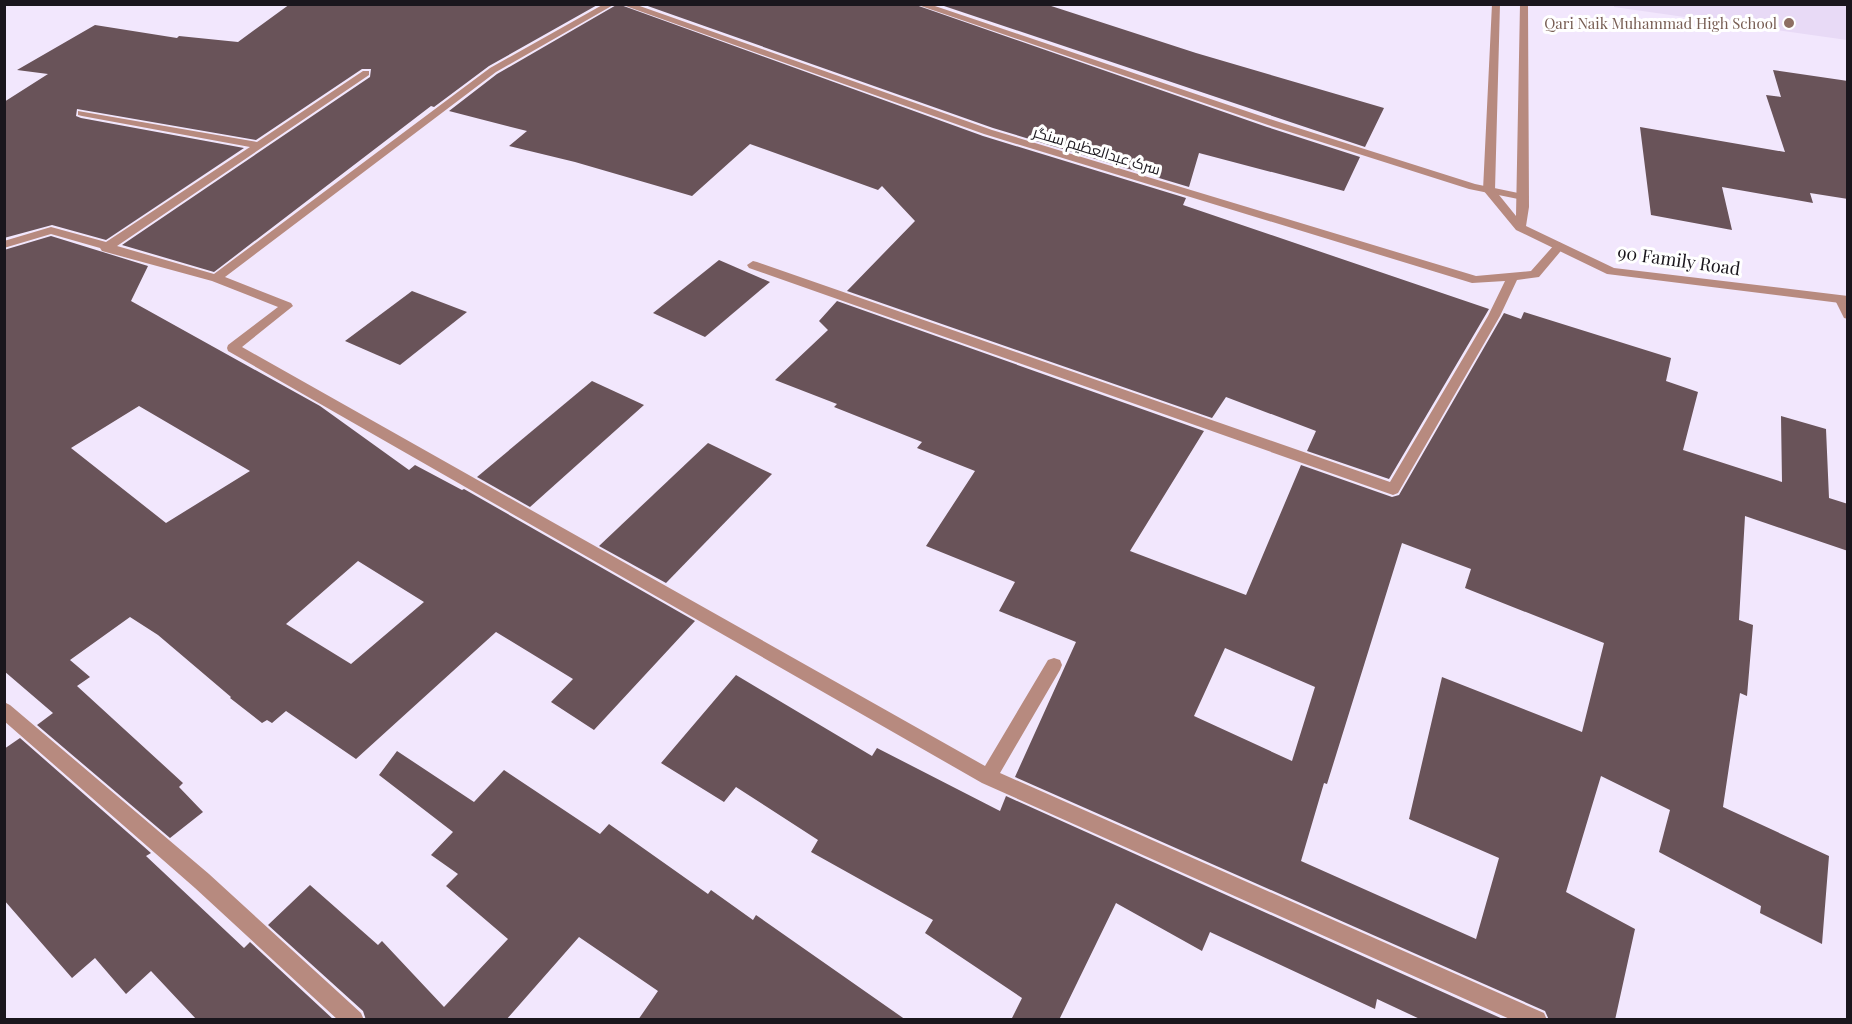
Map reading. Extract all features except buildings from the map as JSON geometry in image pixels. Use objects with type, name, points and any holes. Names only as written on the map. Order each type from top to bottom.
[{"type":"street","points":[[216,278],[493,70],[611,4]]},
{"type":"street","name":"سرک عبدالعظیم سنگر","points":[[624,4],[1000,136],[1476,280],[1535,274],[1558,246]]},
{"type":"street","points":[[919,4],[1261,120],[1473,187],[1523,197]]},
{"type":"street","points":[[1489,190],[1497,4]]},
{"type":"street","points":[[1520,228],[1523,197],[1524,4]]},
{"type":"street","points":[[106,248],[366,73]]},
{"type":"street","points":[[82,113],[258,145]]},
{"type":"street","name":"90 Family Road","points":[[1489,190],[1520,228],[1611,271],[1844,300],[1848,315]]},
{"type":"street","points":[[4,245],[51,230],[106,248],[216,278],[287,306],[233,348],[988,777],[1537,1020]]},
{"type":"street","points":[[753,265],[1393,489],[1494,316],[1513,276]]},
{"type":"street","points":[[988,777],[1053,665]]},
{"type":"street","points":[[4,710],[202,881],[354,1020]]},
{"type":"shaded area","name":"Qari Naik Muhammad High School","points":[[1614,5],[1847,5],[1847,40],[1614,7]]},
{"type":"place","name":"Qari Naik Muhammad High School","points":[[1789,23]]}]
